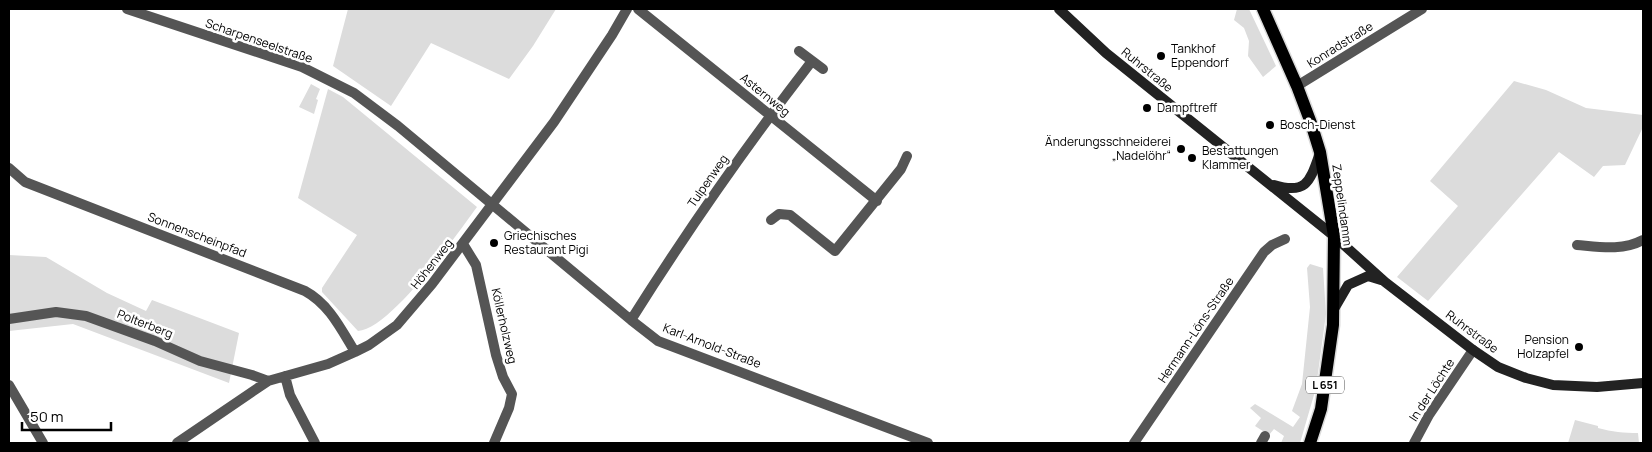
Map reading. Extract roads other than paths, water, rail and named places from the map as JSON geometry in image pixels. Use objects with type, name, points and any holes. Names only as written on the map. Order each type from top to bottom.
[{"type":"main road","name":"Zeppelindamm","points":[[1263,9],[1312,123],[1320,152],[1334,236],[1334,310],[1328,366],[1321,409],[1310,443]]},
{"type":"street","name":"Scharpenseelstraße","points":[[127,9],[302,67],[340,85],[354,93],[398,126],[492,205]]},
{"type":"street","name":"Höhenweg","points":[[178,443],[268,382],[328,364],[369,345],[397,325],[412,310],[463,244],[557,116],[612,35],[627,9]]},
{"type":"street","name":"Asternweg","points":[[638,9],[877,201]]},
{"type":"street","name":"Ruhrstraße","points":[[1059,9],[1106,53],[1334,236],[1385,282],[1498,367],[1526,378],[1553,385],[1597,386],[1643,383]]},
{"type":"street","name":"Konradstraße","points":[[1297,86],[1422,9]]},
{"type":"street","points":[[800,51],[823,69]]},
{"type":"street","name":"Tulpenweg","points":[[631,320],[698,216],[770,115],[812,61]]},
{"type":"street","name":"Ruhrstraße","points":[[1268,184],[1288,189],[1300,187],[1311,177],[1320,152]]},
{"type":"street","points":[[771,220],[779,214],[790,215],[835,251],[877,201],[901,169],[907,156]]},
{"type":"street","name":"Sonnenscheinpfad","points":[[9,168],[25,182],[305,291],[316,297],[335,318],[355,352]]},
{"type":"street","name":"Karl-Arnold-Straße","points":[[492,205],[631,320],[658,340],[928,443]]},
{"type":"street","name":"Hermann-Löns-Straße","points":[[1134,443],[1264,252],[1285,239]]},
{"type":"street","points":[[1578,245],[1603,248],[1622,247],[1631,246],[1643,240]]},
{"type":"street","name":"Köllerholzweg","points":[[463,244],[476,265],[496,356],[503,377],[512,394],[509,408],[494,443]]},
{"type":"street","name":"Ruhrstraße","points":[[1334,310],[1348,285],[1356,280],[1368,276],[1385,282]]},
{"type":"street","name":"Polterberg","points":[[9,319],[56,312],[86,316],[155,341],[200,360],[252,375],[268,382]]},
{"type":"street","name":"In der Löchte","points":[[1414,443],[1429,415],[1473,350]]},
{"type":"street","points":[[285,376],[290,395],[315,443]]},
{"type":"street","points":[[9,385],[43,443]]},
{"type":"place","name":"Tankhof Eppendorf","points":[[1161,56]]},
{"type":"place","name":"Dampftreff","points":[[1147,108]]},
{"type":"place","name":"Bosch-Dienst","points":[[1270,125]]},
{"type":"place","name":"Änderungsschneiderei „Nadelöhr“","points":[[1181,149]]},
{"type":"place","name":"Bestattungen Klammer","points":[[1192,158]]},
{"type":"place","name":"Griechisches Restaurant Pigi","points":[[494,243]]},
{"type":"place","name":"Pension Holzapfel","points":[[1579,347]]}]
